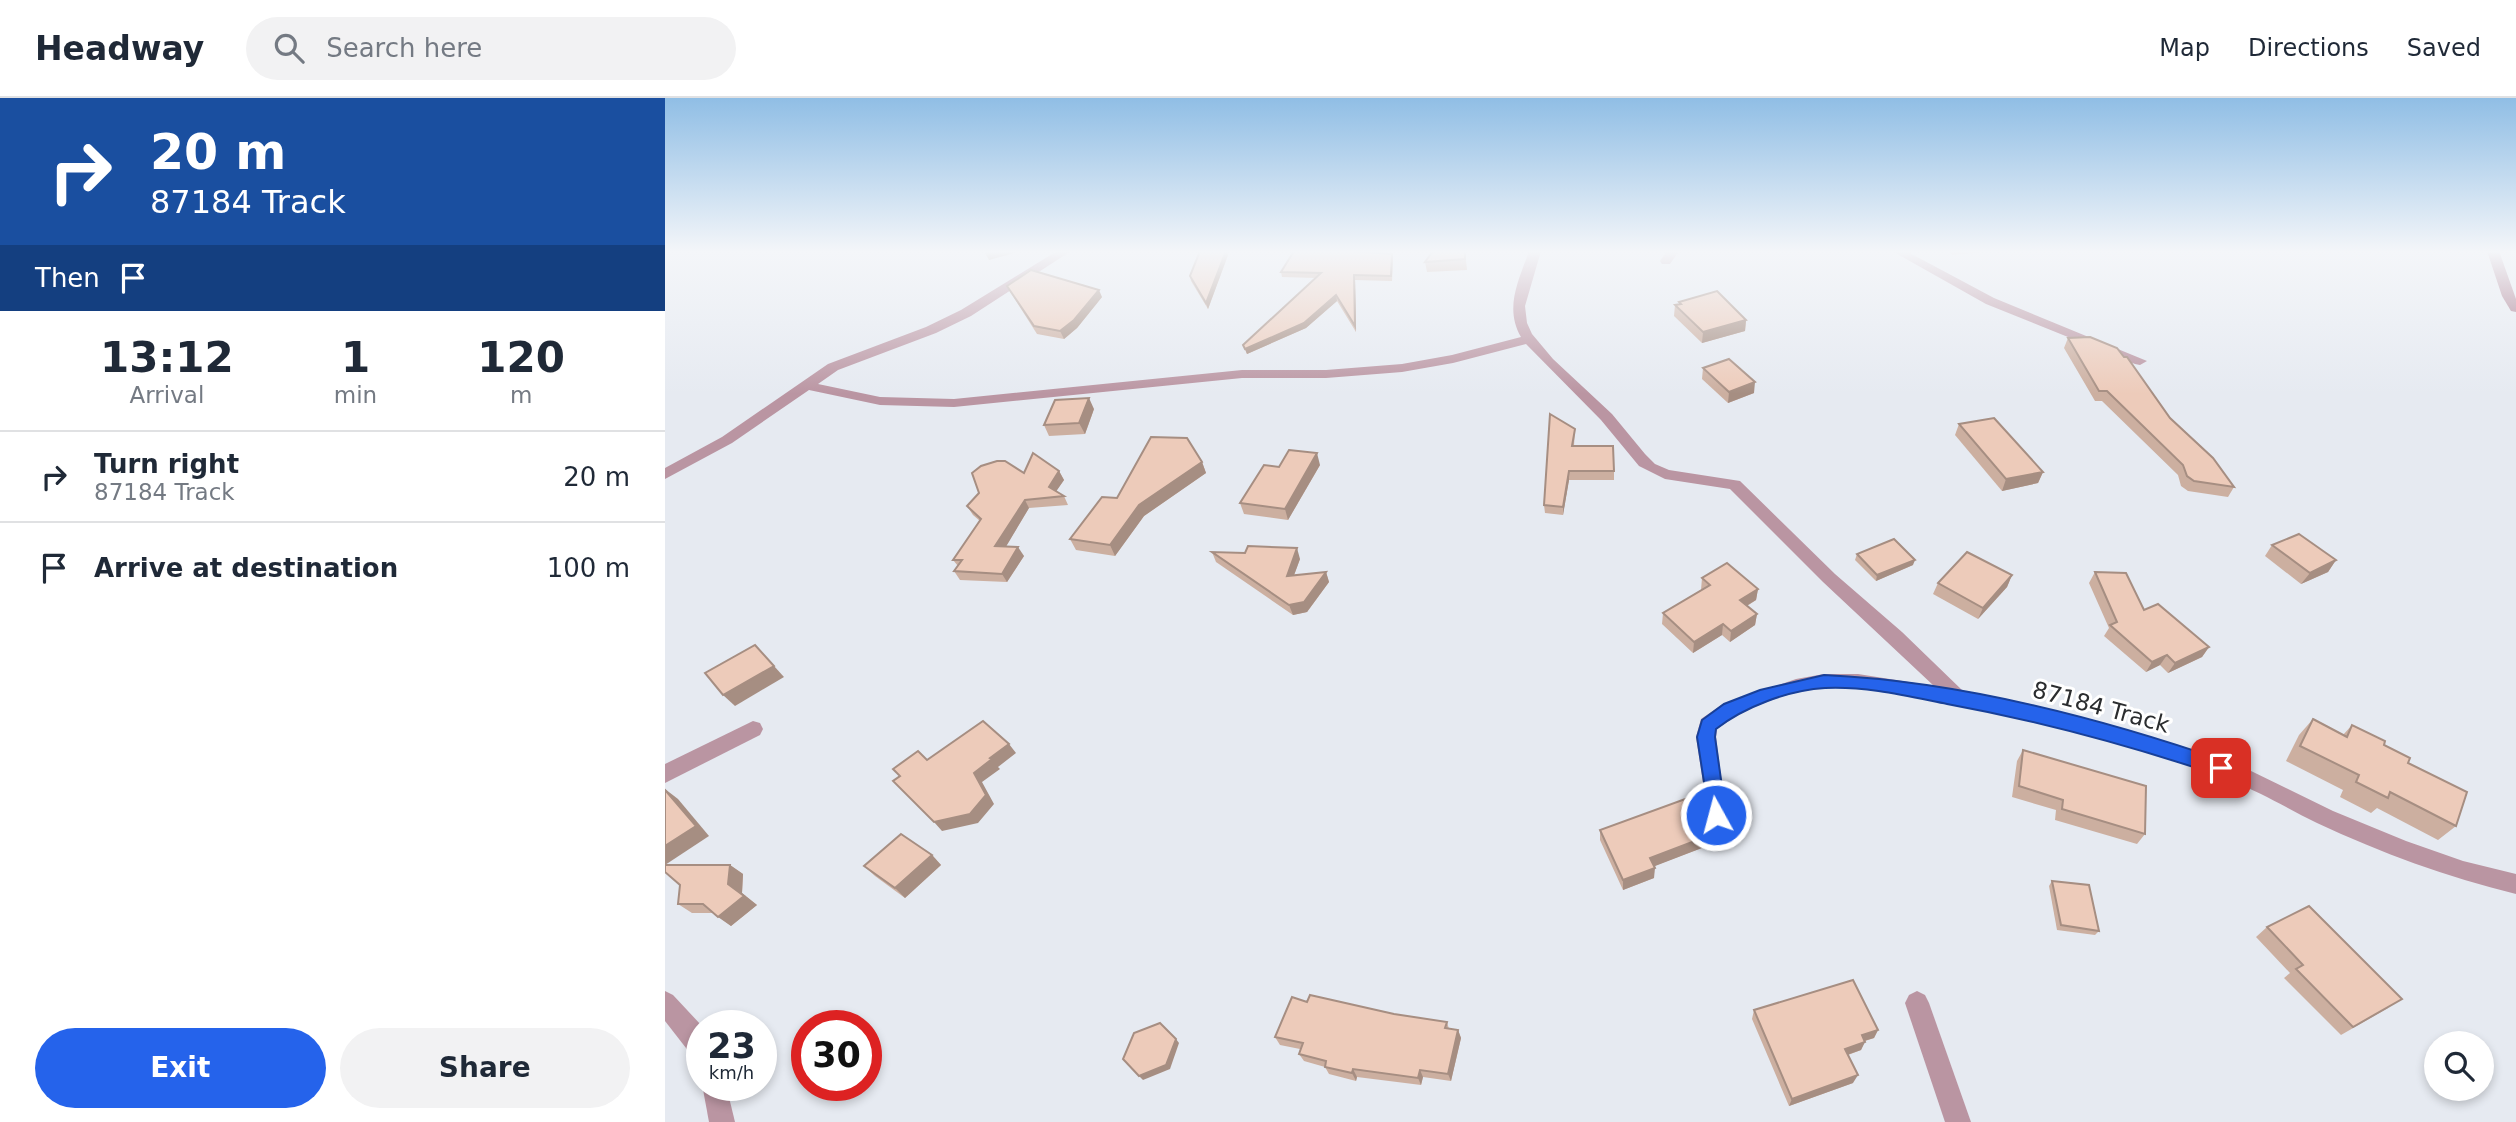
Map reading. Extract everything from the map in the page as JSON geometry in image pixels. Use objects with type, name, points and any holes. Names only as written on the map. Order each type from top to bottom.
[{"type":"street","points":[[665,474],[727,440],[833,367],[930,330],[989,299]]},
{"type":"street","points":[[1523,299],[1519,316],[1528,339],[1540,354],[1598,406],[1640,460],[1660,473],[1735,485],[1829,578],[1896,637],[1958,698]]},
{"type":"street","points":[[1986,299],[2140,361]]},
{"type":"street","points":[[807,385],[835,395],[873,401],[954,403],[1242,374],[1326,374],[1402,368],[1453,359],[1528,339]]},
{"type":"street","name":"87184 Track","points":[[1716,815],[1706,737],[1708,725],[1730,709],[1796,686],[1824,681],[1859,681],[2030,712],[2200,760],[2242,776],[2326,817],[2401,849],[2463,871],[2516,884]]},
{"type":"street","points":[[665,774],[753,729]]},
{"type":"street","points":[[665,1003],[686,1026]]},
{"type":"street","points":[[1917,1003],[1958,1122]]},
{"type":"street","points":[[717,1101],[722,1122]]},
{"type":"building","points":[[1016,299],[1092,299],[1074,320],[1060,331],[1034,326]]},
{"type":"building","points":[[1293,299],[1332,299],[1304,323],[1245,349],[1243,345]]},
{"type":"building","points":[[1338,299],[1354,299],[1355,326]]},
{"type":"building","points":[[1690,299],[1725,299],[1746,320],[1703,332],[1675,305],[1681,304],[1679,302]]},
{"type":"building","points":[[2090,337],[2117,348],[2127,357],[2170,418],[2213,458],[2234,487],[2194,481],[2187,476],[2183,465],[2107,391],[2099,391],[2068,338]]},
{"type":"building","points":[[1729,359],[1755,382],[1729,392],[1703,368]]},
{"type":"building","points":[[1089,398],[1079,423],[1044,425],[1055,400]]},
{"type":"building","points":[[1550,414],[1575,429],[1572,446],[1613,446],[1614,471],[1569,471],[1563,507],[1544,505]]},
{"type":"building","points":[[1994,418],[2043,472],[2006,479],[1959,424]]},
{"type":"building","points":[[1151,437],[1187,438],[1202,462],[1139,505],[1110,545],[1070,539],[1102,497],[1117,498]]},
{"type":"building","points":[[1289,450],[1317,453],[1285,509],[1240,503],[1264,465],[1279,467]]},
{"type":"building","points":[[1033,453],[1059,471],[1049,487],[1064,496],[1025,500],[995,546],[1018,547],[1002,574],[954,571],[962,560],[953,560],[981,519],[967,506],[979,493],[972,473],[981,466],[1005,461],[1024,473]]},
{"type":"building","points":[[2299,534],[2336,560],[2310,573],[2272,545]]},
{"type":"building","points":[[1894,539],[1915,560],[1877,575],[1857,554]]},
{"type":"building","points":[[1248,546],[1297,548],[1287,576],[1326,572],[1304,602],[1289,605],[1212,552],[1245,553]]},
{"type":"building","points":[[1967,552],[2012,575],[1983,608],[1938,583]]},
{"type":"building","points":[[1727,563],[1758,589],[1740,600],[1757,614],[1731,631],[1723,624],[1694,642],[1663,613],[1710,585],[1702,578]]},
{"type":"building","points":[[2095,572],[2126,573],[2144,610],[2158,604],[2209,647],[2175,663],[2167,655],[2152,662],[2110,625],[2117,622]]},
{"type":"building","points":[[755,645],[774,666],[723,695],[705,673]]},
{"type":"building","points":[[2313,719],[2347,737],[2352,725],[2385,741],[2384,745],[2410,758],[2408,763],[2467,792],[2456,826],[2390,792],[2388,798],[2356,782],[2359,775],[2300,746]]},
{"type":"building","points":[[983,721],[1009,744],[974,773],[986,795],[970,814],[934,822],[893,781],[900,776],[893,769],[918,751],[927,760]]},
{"type":"building","points":[[2023,750],[2146,786],[2145,834],[2062,809],[2063,800],[2019,786]]},
{"type":"building","points":[[665,790],[696,826],[665,846]]},
{"type":"building","points":[[1688,798],[1708,836],[1650,858],[1655,868],[1623,880],[1600,830]]},
{"type":"building","points":[[901,834],[932,855],[895,888],[864,866]]},
{"type":"building","points":[[665,865],[730,865],[728,884],[744,896],[718,917],[703,904],[678,904],[680,885],[665,872]]},
{"type":"building","points":[[2052,881],[2089,885],[2099,931],[2061,925]]},
{"type":"building","points":[[2309,906],[2402,999],[2353,1027],[2296,969],[2303,965],[2267,927]]},
{"type":"building","points":[[1853,980],[1878,1030],[1862,1035],[1865,1042],[1845,1049],[1858,1075],[1792,1099],[1754,1010]]},
{"type":"building","points":[[1310,995],[1394,1014],[1447,1022],[1445,1028],[1458,1030],[1448,1074],[1420,1070],[1418,1078],[1353,1069],[1352,1073],[1325,1067],[1326,1061],[1299,1054],[1303,1043],[1275,1037],[1292,997],[1307,1002]]},
{"type":"building","points":[[1160,1023],[1176,1039],[1166,1065],[1139,1076],[1123,1059],[1134,1033]]},
{"type":"route","points":[[1716,815],[1706,737],[1708,725],[1730,709],[1766,695],[1824,681],[1880,684],[2030,712],[2221,768]]}]
